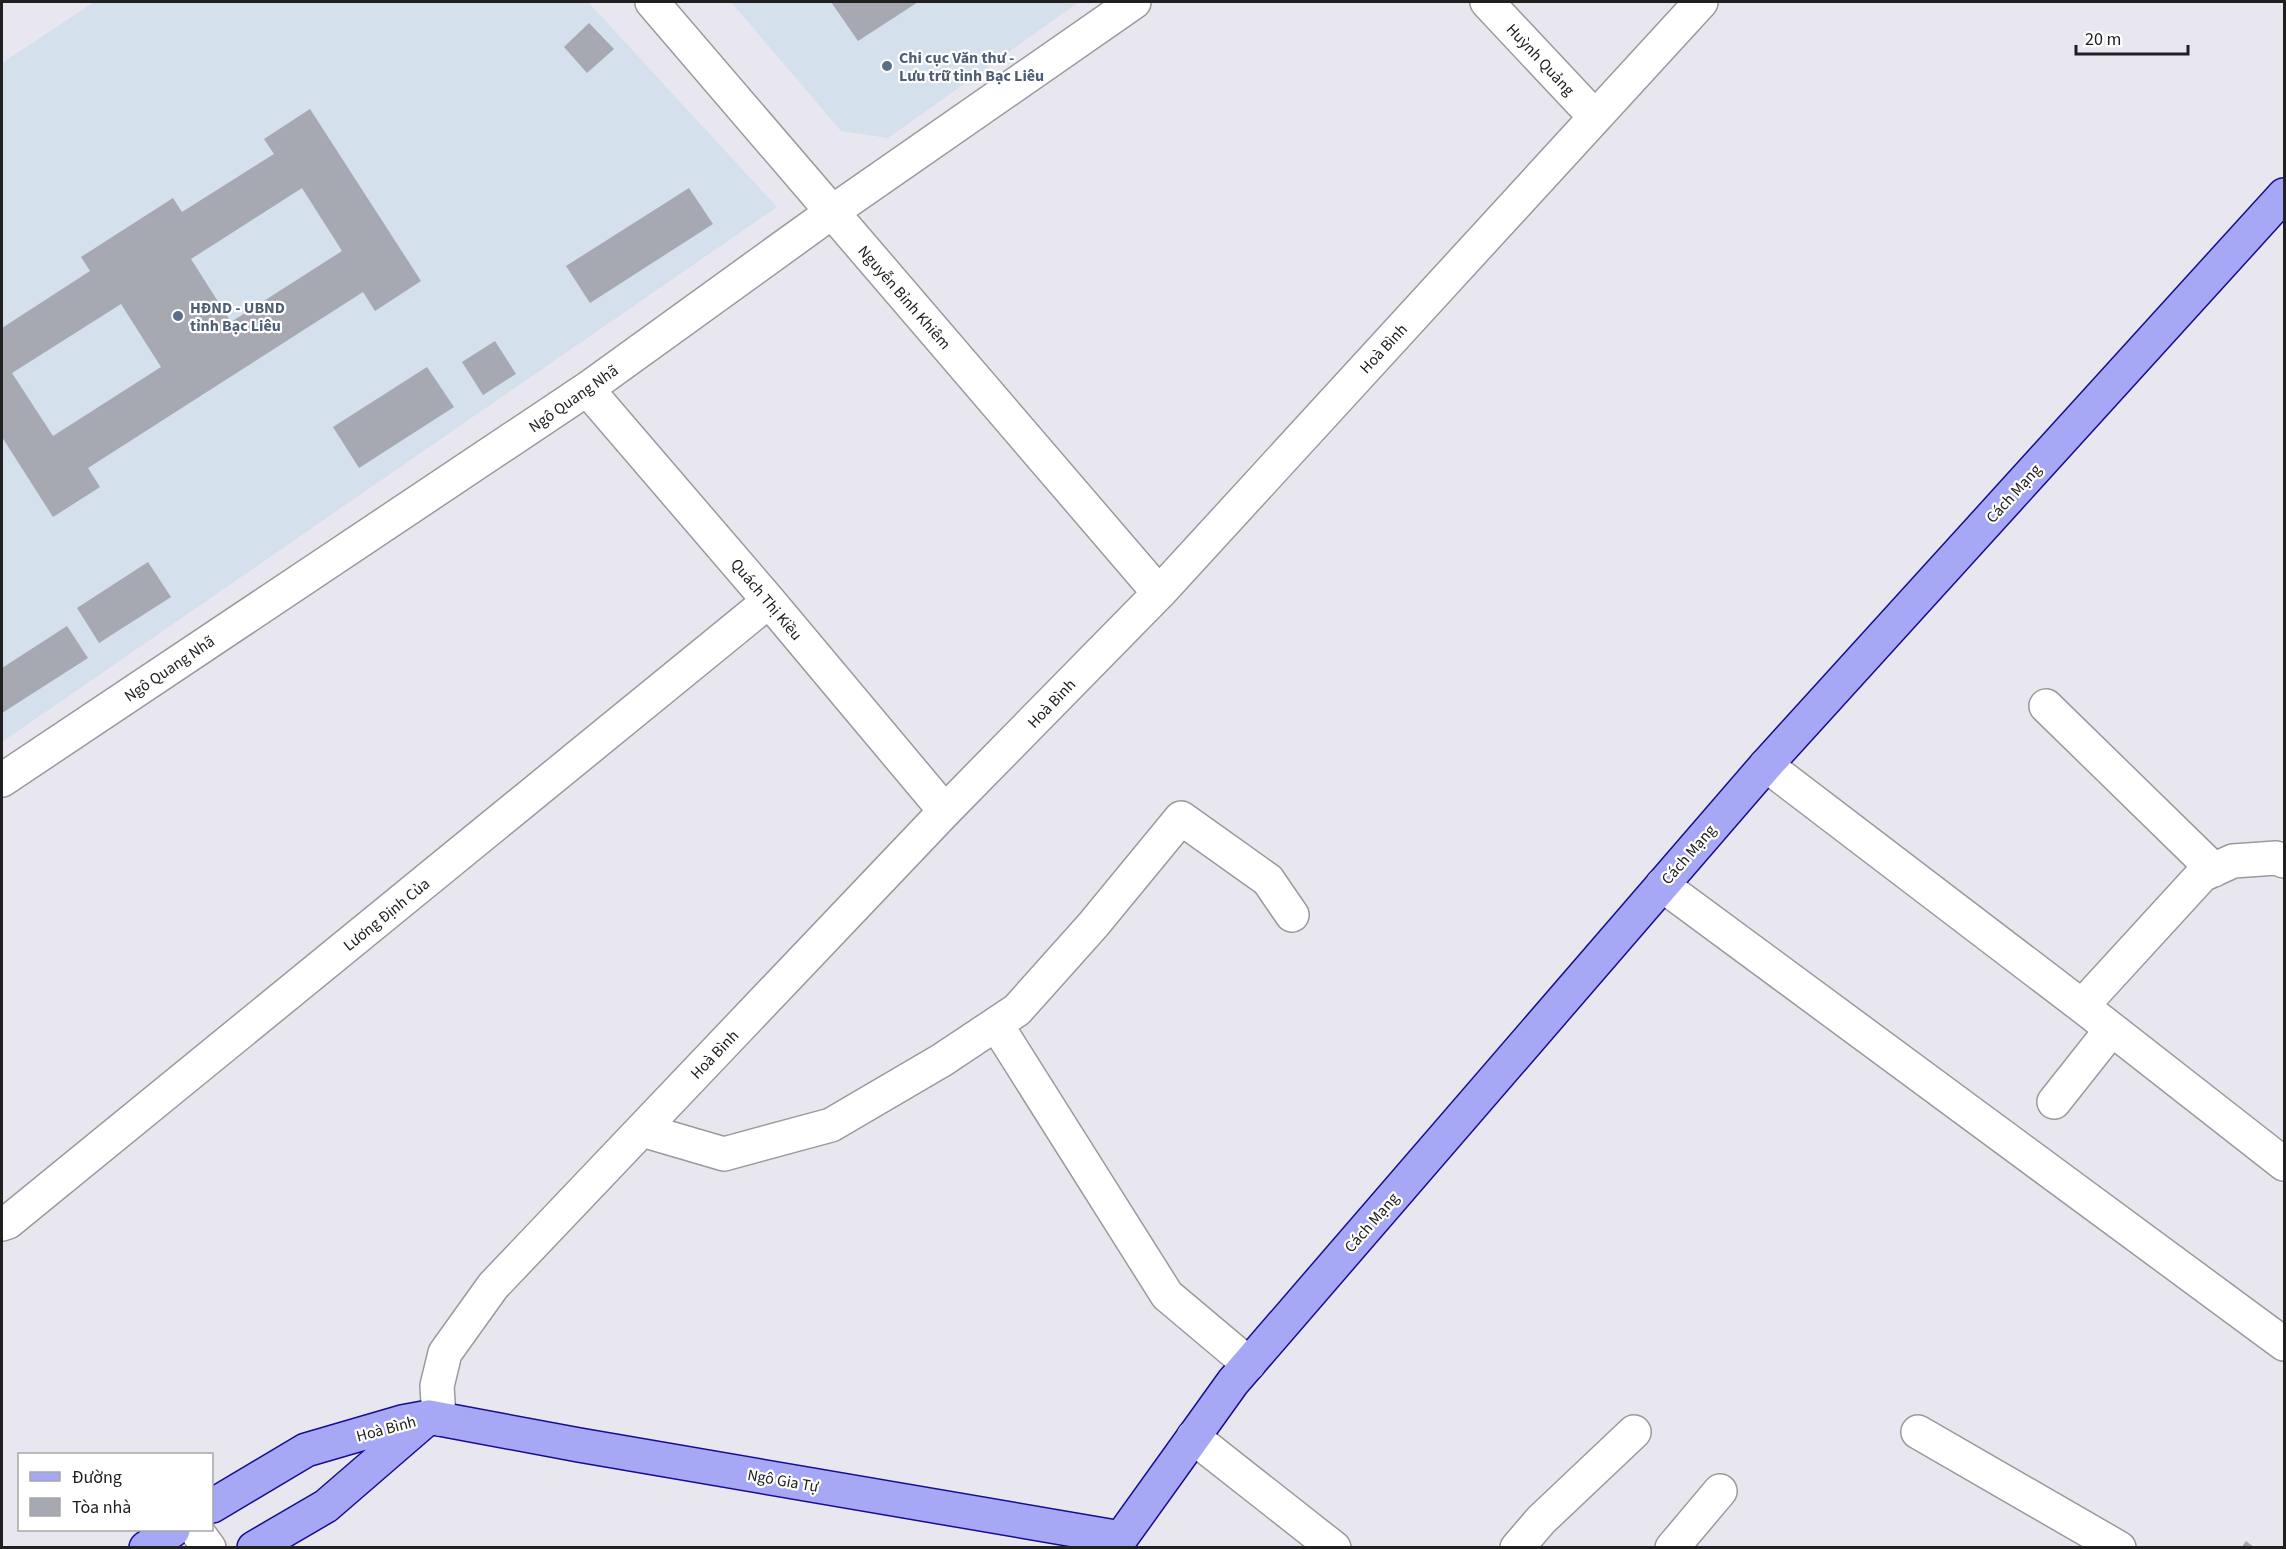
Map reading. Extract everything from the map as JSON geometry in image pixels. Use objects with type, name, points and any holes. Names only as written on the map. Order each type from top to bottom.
[{"type":"main road","name":"Cách Mạng","points":[[1122,1544],[1193,1437],[1233,1382],[1766,765],[2284,195]]},
{"type":"main road","name":"Hoà Bình","points":[[213,1505],[306,1450],[402,1422],[434,1418]]},
{"type":"main road","name":"Hoà Bình","points":[[254,1548],[326,1506],[434,1418]]},
{"type":"main road","name":"Ngô Gia Tự","points":[[434,1418],[1122,1544]]},
{"type":"main road","points":[[146,1548],[172,1531]]},
{"type":"street","name":"Nguyễn Bỉnh Khiêm","points":[[652,2],[1159,593]]},
{"type":"street","name":"Ngô Quang Nhã","points":[[2,780],[587,389],[832,212],[1134,2]]},
{"type":"street","name":"Huỳnh Quảng","points":[[1487,2],[1595,117]]},
{"type":"street","name":"Hoà Bình","points":[[434,1418],[437,1386],[445,1353],[493,1286],[945,811],[1159,593],[1701,2]]},
{"type":"street","name":"Quách Thị Kiều","points":[[587,389],[945,811]]},
{"type":"street","name":"Lương Định Của","points":[[2,1224],[17,1215],[769,601]]},
{"type":"street","points":[[2046,706],[2214,870]]},
{"type":"street","points":[[1766,765],[2082,1006],[2284,1164]]},
{"type":"street","points":[[642,1130],[724,1154],[831,1125],[942,1060],[1017,1010],[1086,933],[1181,818],[1268,880],[1292,915]]},
{"type":"street","points":[[2082,1006],[2202,875],[2233,861],[2273,860],[2284,836]]},
{"type":"street","points":[[1662,885],[2284,1344]]},
{"type":"street","points":[[996,1024],[1167,1295],[1249,1364]]},
{"type":"street","points":[[2054,1102],[2112,1030]]},
{"type":"street","points":[[1517,1548],[1541,1520],[1634,1432]]},
{"type":"street","points":[[1918,1432],[2119,1548]]},
{"type":"street","points":[[1193,1437],[1334,1548]]},
{"type":"street","points":[[1672,1548],[1720,1491]]},
{"type":"street","points":[[197,1531],[208,1548]]},
{"type":"shaded area","points":[[94,2],[588,2],[777,207],[2,742],[2,63]]},
{"type":"shaded area","name":"Chi cục Văn thư - Lưu trữ tỉnh Bạc Liêu","points":[[731,2],[1079,2],[888,138],[841,131]]},
{"type":"building","points":[[831,2],[918,2],[858,41]]},
{"type":"building","points":[[589,23],[614,49],[587,73],[564,47]]},
{"type":"building","name":"HĐND - UBND tỉnh Bạc Liêu","points":[[310,109],[421,281],[375,311],[363,292],[88,468],[100,487],[53,517],[2,437],[2,328],[90,271],[81,257],[173,198],[182,212],[274,154],[264,139]],"holes":[[[302,188],[342,251],[231,322],[191,259]],[[121,304],[161,367],[53,436],[12,373]]]},
{"type":"building","points":[[689,188],[713,224],[590,303],[566,266]]},
{"type":"building","points":[[495,341],[516,374],[483,395],[462,362]]},
{"type":"building","points":[[427,367],[454,407],[359,468],[333,427]]},
{"type":"building","points":[[148,562],[171,597],[99,643],[77,608]]},
{"type":"building","points":[[67,626],[88,658],[2,713],[2,668]]},
{"type":"building","points":[[2246,1541],[2255,1548],[2241,1548]]},
{"type":"place","name":"Chi cục Văn thư - Lưu trữ tỉnh Bạc Liêu","points":[[887,66]]},
{"type":"place","name":"HĐND - UBND tỉnh Bạc Liêu","points":[[178,316]]}]
